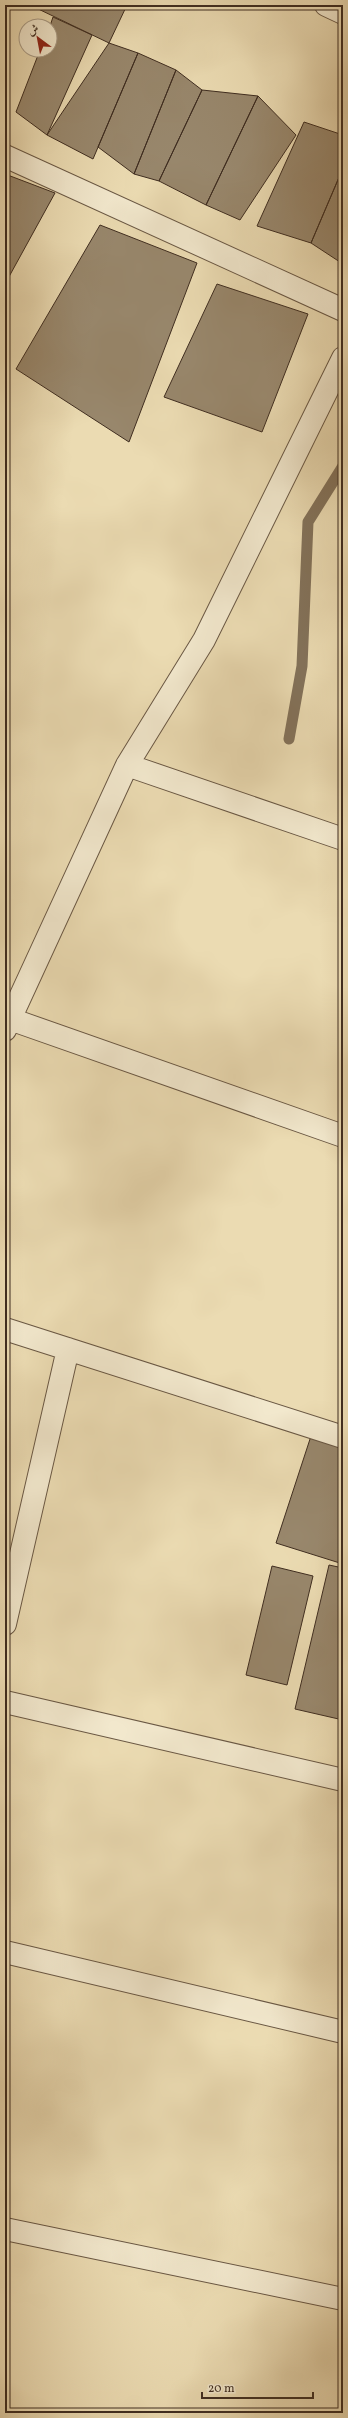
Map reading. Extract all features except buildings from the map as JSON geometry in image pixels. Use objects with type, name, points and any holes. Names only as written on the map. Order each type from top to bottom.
[{"type":"street","points":[[326,5],[343,13]]},
{"type":"street","points":[[5,156],[343,310]]},
{"type":"street","points":[[343,358],[204,640],[127,766],[8,1025],[343,1136]]},
{"type":"street","points":[[127,766],[343,839]]},
{"type":"street","points":[[5,1329],[343,1436]]},
{"type":"street","points":[[5,1624],[68,1349]]},
{"type":"street","points":[[5,1702],[343,1780]]},
{"type":"street","points":[[5,1952],[343,2032]]},
{"type":"street","points":[[5,2229],[343,2299]]},
{"type":"waterway","points":[[289,739],[302,666],[308,522],[343,466]]}]
